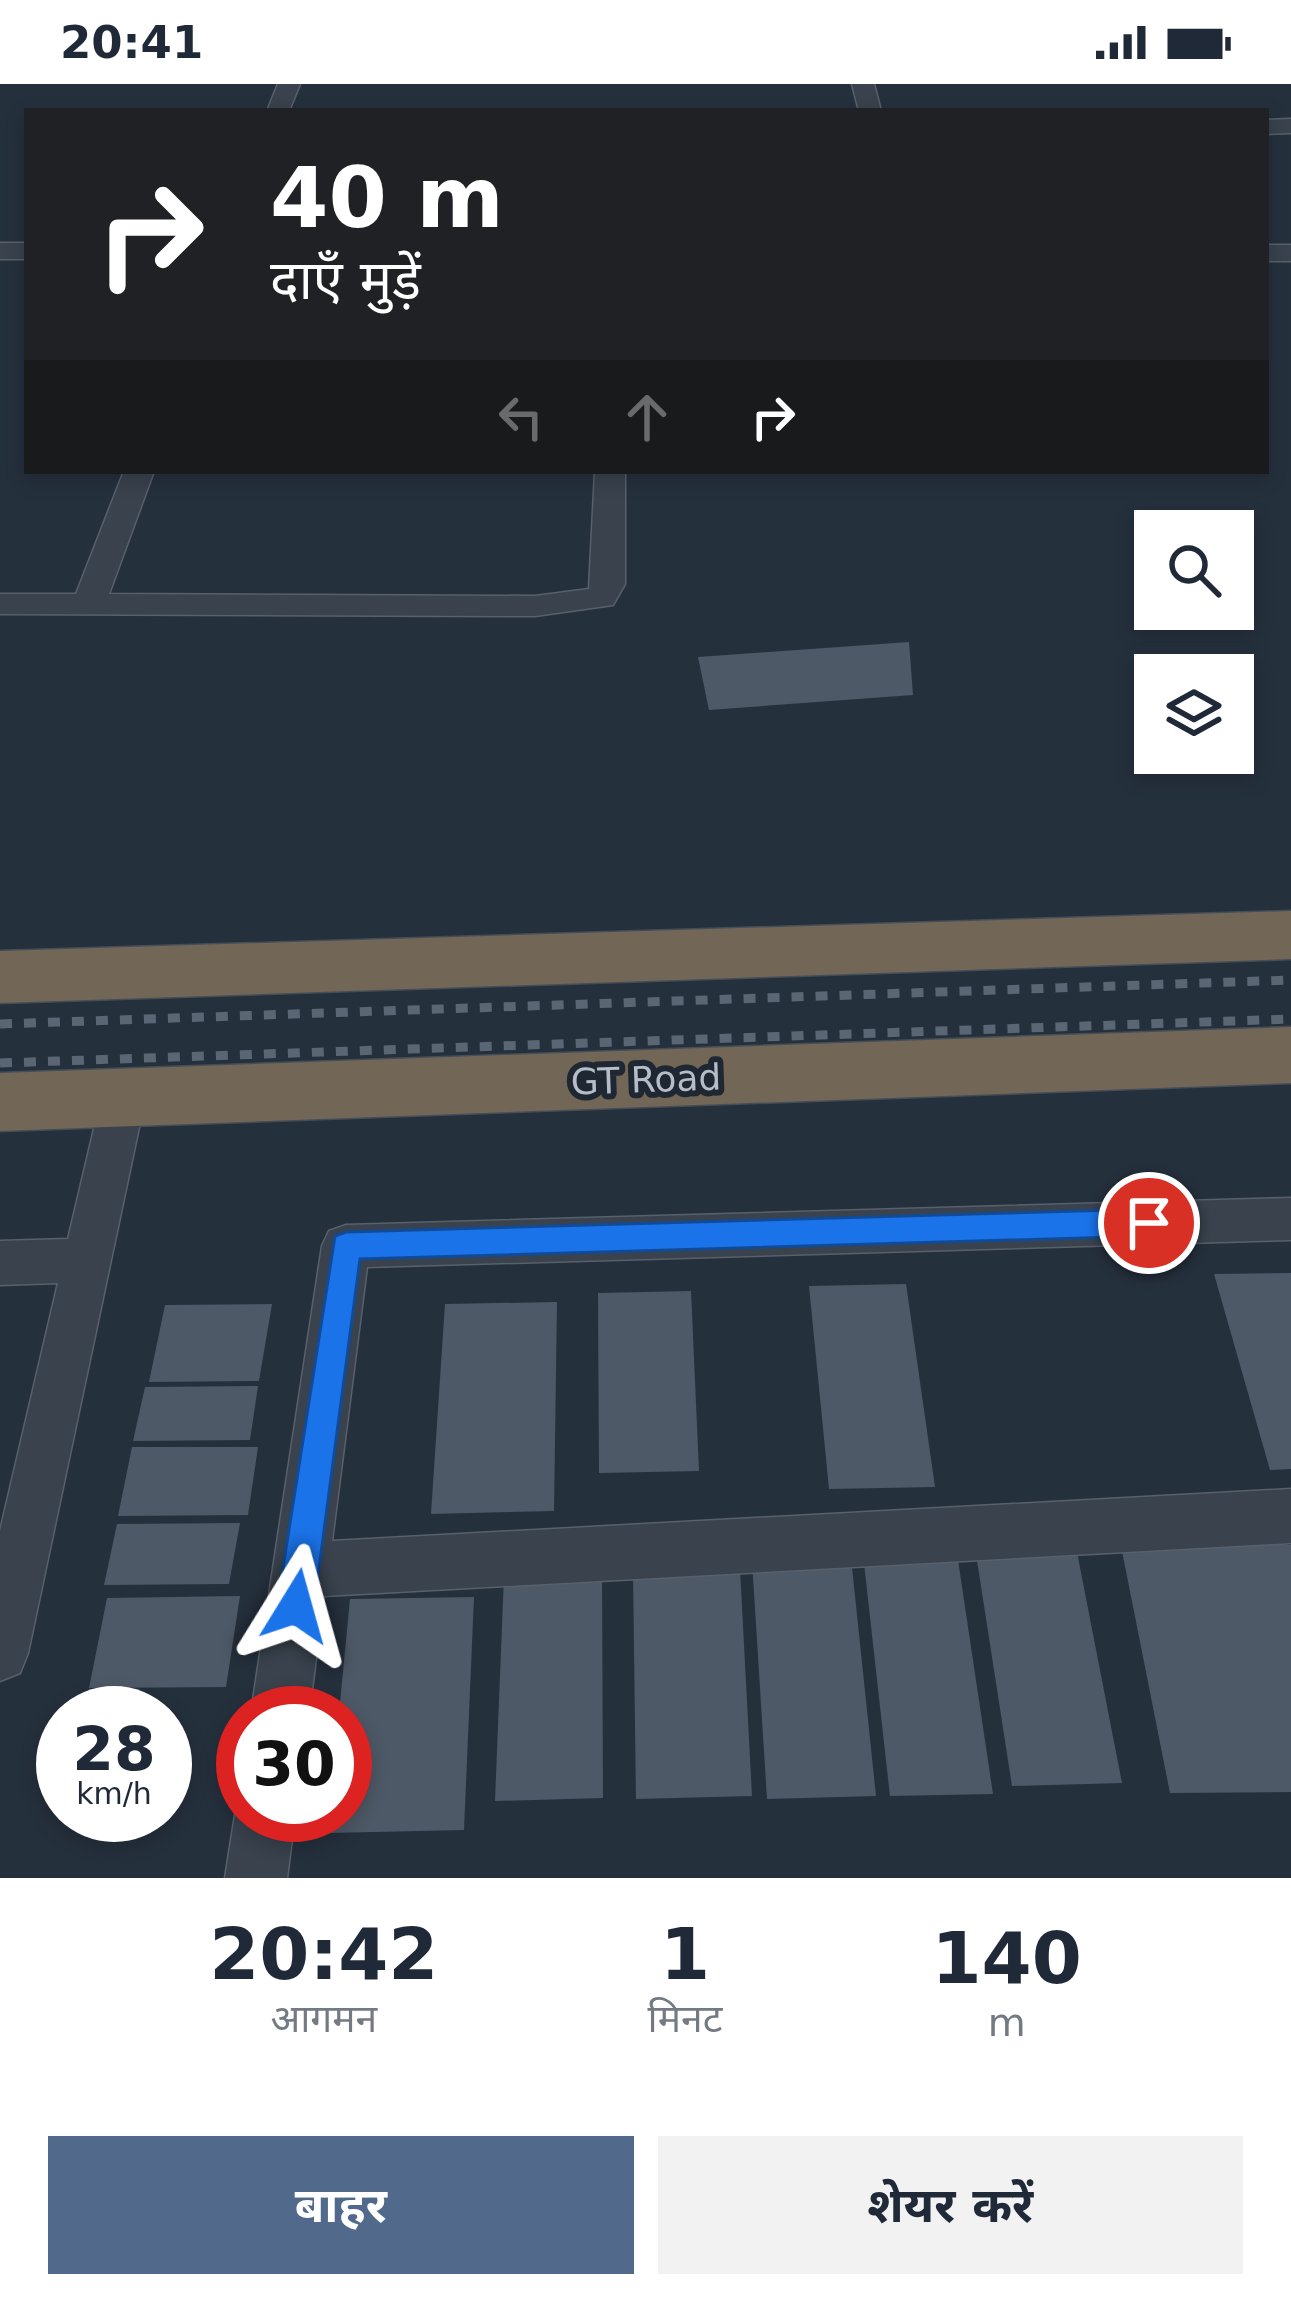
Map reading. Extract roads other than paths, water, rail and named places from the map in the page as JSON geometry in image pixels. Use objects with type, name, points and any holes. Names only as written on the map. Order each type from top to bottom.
[{"type":"highway","points":[[0,977],[1291,935]]},
{"type":"highway","name":"GT Road","points":[[0,1102],[1291,1055]]},
{"type":"street","points":[[88,606],[138,474]]},
{"type":"street","points":[[0,604],[535,606],[601,598],[608,584],[610,474]]},
{"type":"street","points":[[0,1653],[17,1492],[88,1260],[123,1099]]},
{"type":"street","points":[[284,1686],[346,1246],[1291,1219]]},
{"type":"street","points":[[0,1263],[88,1260]]},
{"type":"street","points":[[301,1570],[1291,1516]]},
{"type":"street","points":[[256,1878],[261,1842]]},
{"type":"railway","points":[[0,1024],[1291,980]]},
{"type":"railway","points":[[0,1063],[1291,1019]]}]
